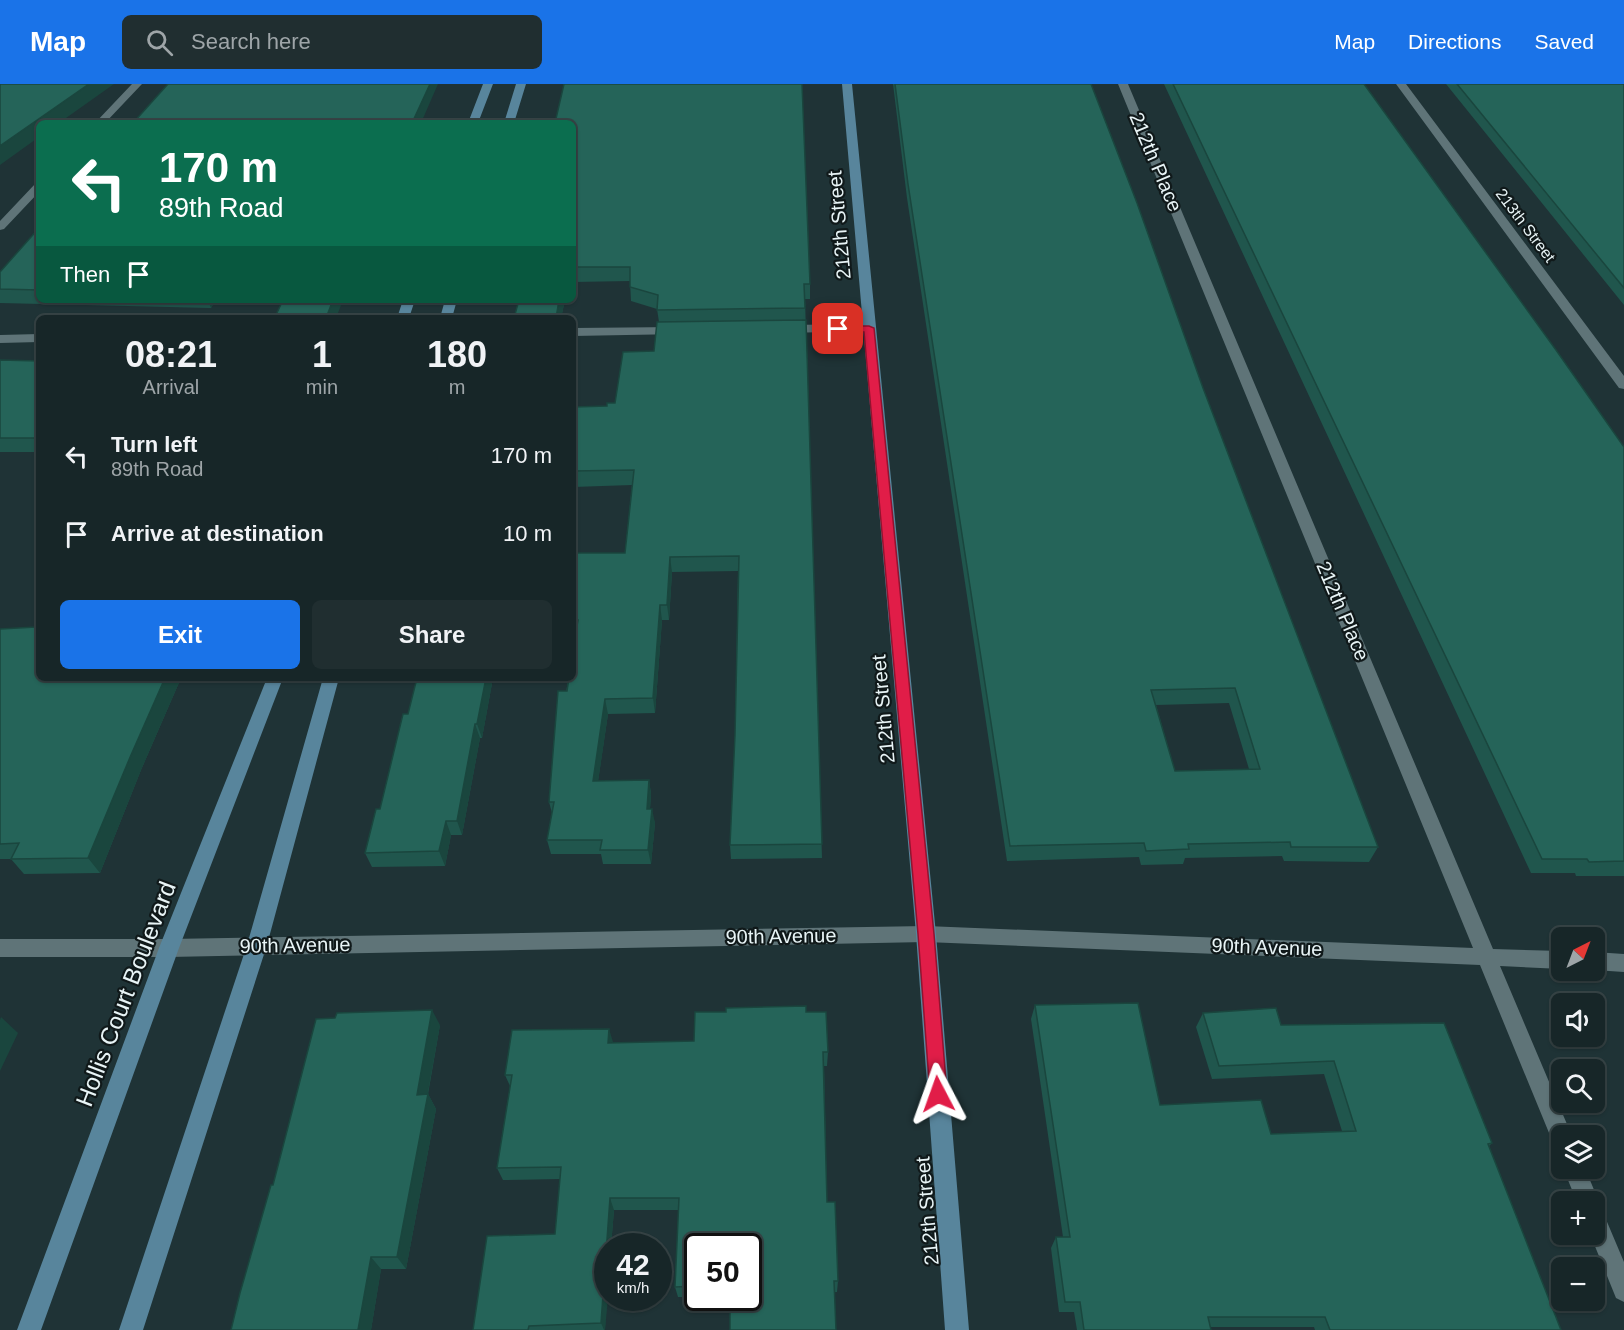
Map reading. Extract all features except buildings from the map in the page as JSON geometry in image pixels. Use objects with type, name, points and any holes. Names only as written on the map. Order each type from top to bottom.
[{"type":"main road","points":[[474,120],[488,84]]},
{"type":"main road","points":[[510,120],[521,84]]},
{"type":"main road","name":"212th Street","points":[[847,84],[926,934],[957,1330]]},
{"type":"main road","name":"Hollis Court Boulevard","points":[[29,1330],[169,948],[274,681]]},
{"type":"main road","points":[[131,1330],[257,945],[330,681]]},
{"type":"street","points":[[103,120],[137,84]]},
{"type":"street","name":"212th Place","points":[[1124,84],[1557,1125]]},
{"type":"street","name":"213th Street","points":[[1401,84],[1624,385]]},
{"type":"street","points":[[0,226],[36,189]]},
{"type":"street","points":[[769,330],[869,328]]},
{"type":"street","points":[[576,332],[688,331]]},
{"type":"street","points":[[0,339],[36,338]]},
{"type":"street","name":"90th Avenue","points":[[0,948],[169,948],[926,934],[1551,959]]},
{"type":"street","points":[[1605,962],[1624,963]]},
{"type":"street","points":[[1605,1244],[1624,1290]]},
{"type":"route","points":[[838,329],[869,328],[926,934],[938,1094]]}]
